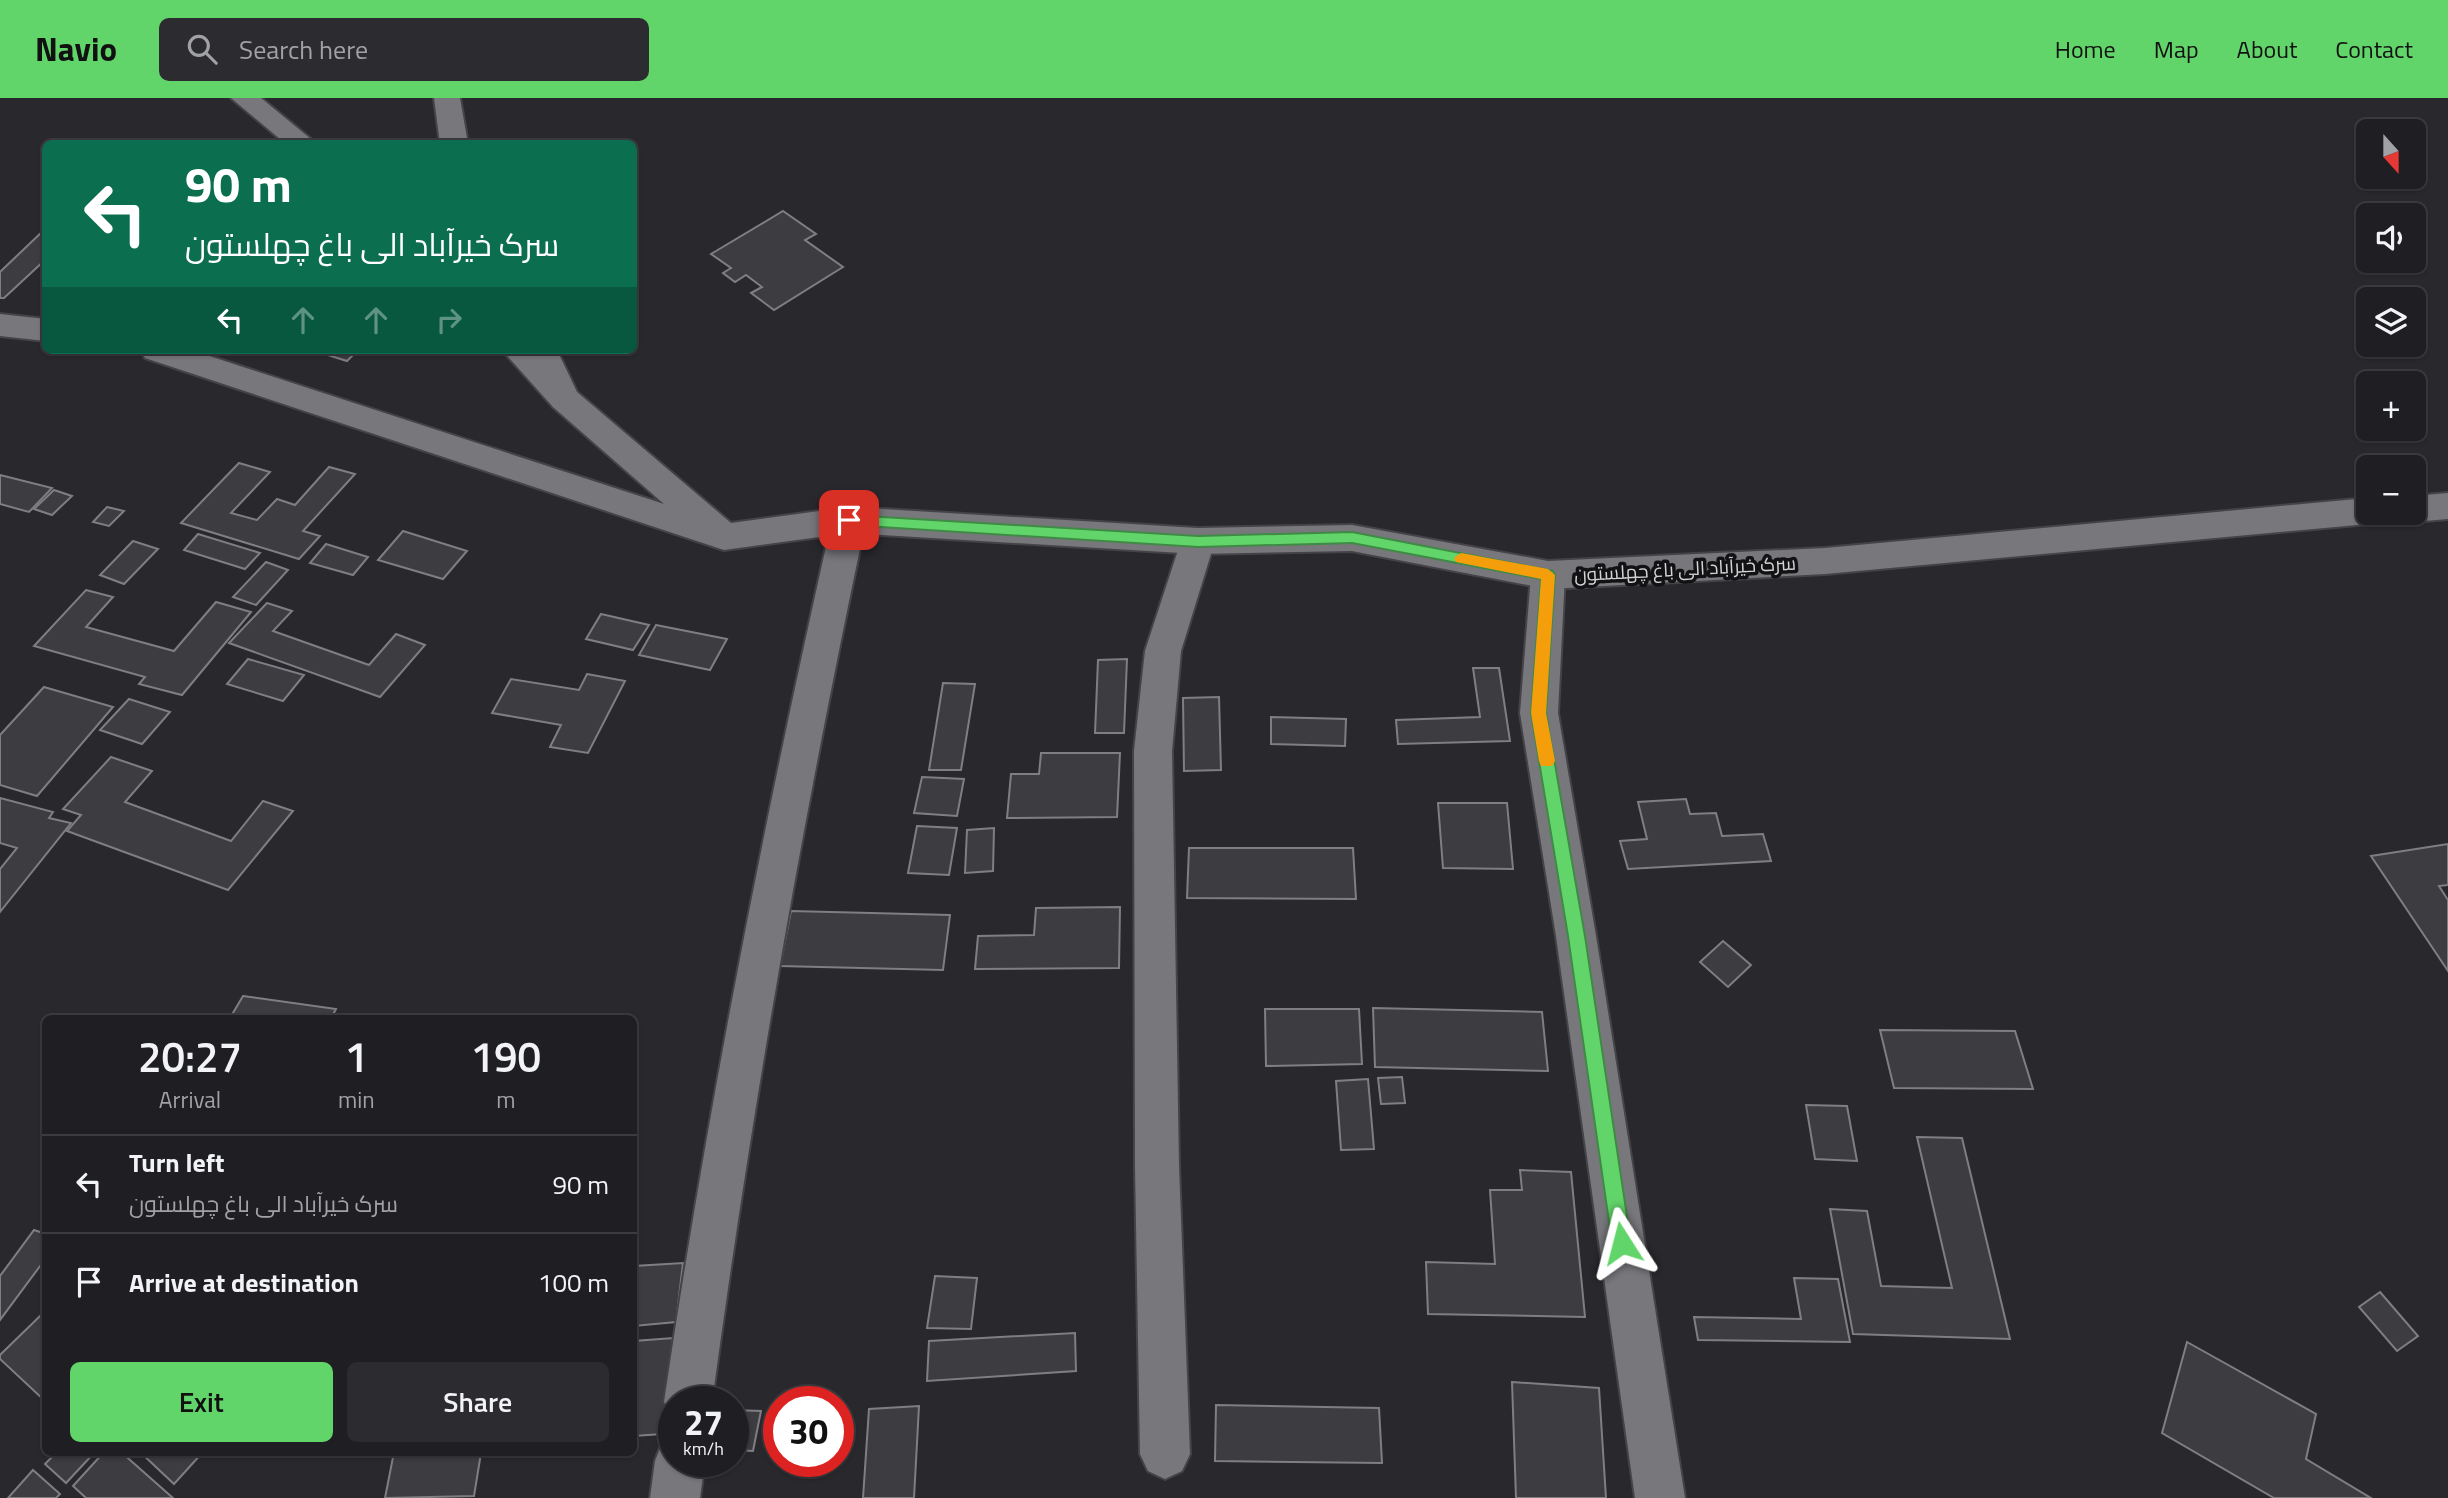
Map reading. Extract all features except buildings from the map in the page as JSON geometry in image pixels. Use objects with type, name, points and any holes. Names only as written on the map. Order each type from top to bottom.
[{"type":"street","points":[[244,98],[299,140]]},
{"type":"street","points":[[447,98],[453,140]]},
{"type":"street","points":[[0,325],[42,330]]},
{"type":"street","points":[[168,354],[724,537]]},
{"type":"street","points":[[522,354],[564,399],[724,537]]},
{"type":"street","points":[[543,354],[564,399]]},
{"type":"street","points":[[2426,508],[2448,506]]},
{"type":"street","name":"سرک خیرآباد الی باغ چهلستون","points":[[724,537],[849,520],[1198,541],[1352,538],[1548,575],[1825,561],[2356,513]]},
{"type":"street","points":[[690,1386],[712,1226],[744,1045],[825,629],[849,520]]},
{"type":"street","points":[[1165,1454],[1157,1166],[1153,751],[1163,652],[1198,541]]},
{"type":"street","points":[[1548,575],[1539,713],[1576,936],[1660,1498]]},
{"type":"street","points":[[675,1498],[678,1477]]},
{"type":"slow traffic","points":[[1461,558],[1548,575],[1539,713],[1547,761]]},
{"type":"route","points":[[849,520],[1198,541],[1352,538],[1548,575],[1539,713],[1622,1243]]}]
